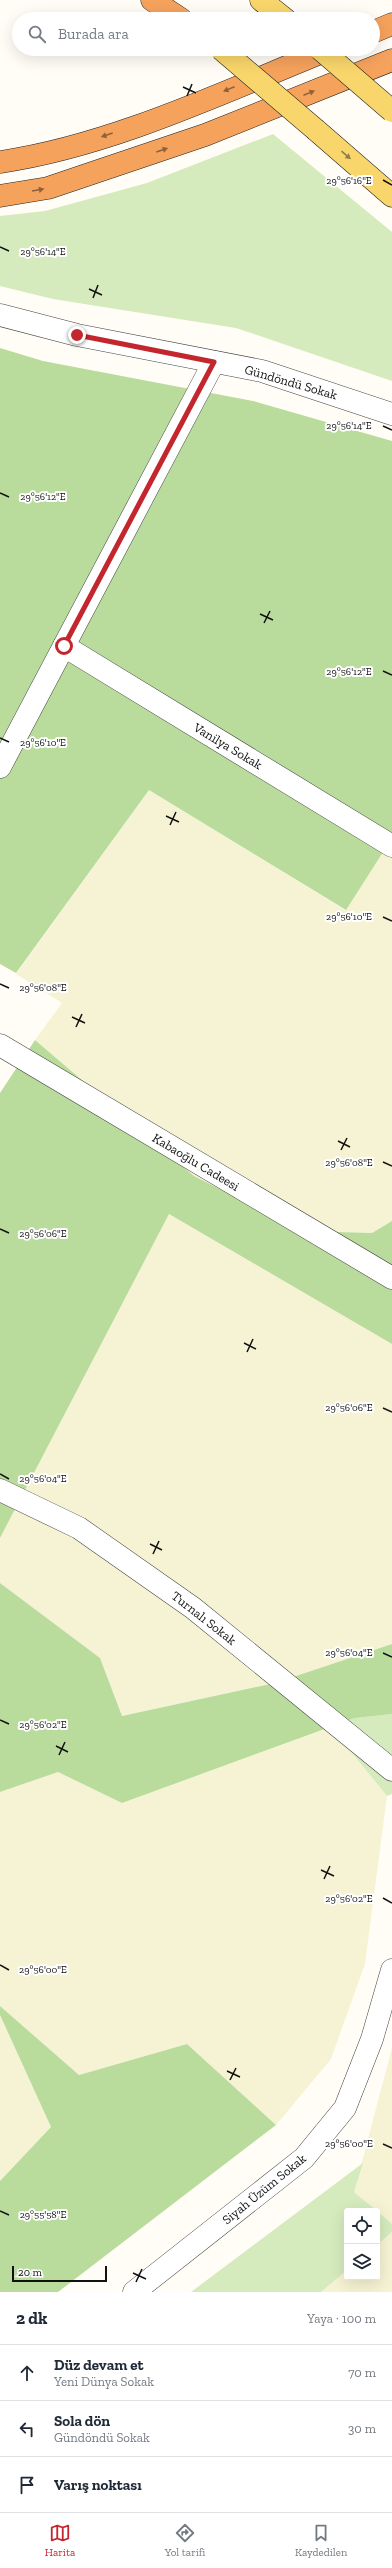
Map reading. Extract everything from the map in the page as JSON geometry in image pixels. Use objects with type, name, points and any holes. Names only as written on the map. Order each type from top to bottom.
[{"type":"highway","points":[[152,0],[171,12]]},
{"type":"highway","points":[[158,0],[173,12]]},
{"type":"highway","points":[[380,29],[392,24]]},
{"type":"highway","points":[[0,162],[56,151],[127,129],[312,56]]},
{"type":"highway","points":[[0,196],[48,188],[205,135],[392,60]]},
{"type":"main road","points":[[261,0],[276,12]]},
{"type":"main road","points":[[229,56],[392,196]]},
{"type":"main road","points":[[328,56],[392,111]]},
{"type":"street","name":"Gündöndü Sokak","points":[[0,315],[84,337],[262,371],[392,414]]},
{"type":"street","points":[[0,767],[214,362]]},
{"type":"street","name":"Vanilya Sokak","points":[[64,646],[392,846]]},
{"type":"street","name":"Kabaoğlu Cadeesi","points":[[0,1045],[392,1278]]},
{"type":"street","name":"Turnalı Sokak","points":[[0,1490],[79,1528],[187,1604],[392,1770]]},
{"type":"street","name":"Siyah Üzüm Sokak","points":[[134,2292],[304,2158],[345,2108],[372,2039],[392,1970]]},
{"type":"shaded area","points":[[149,790],[345,910],[392,838],[392,1221],[372,1233],[303,1231],[194,1176],[35,1040],[62,1003],[16,974]]},
{"type":"shaded area","points":[[169,1214],[392,1344],[392,1644],[275,1683],[122,1716],[100,1658],[0,1583],[0,1538]]},
{"type":"shaded area","points":[[331,1727],[387,1796],[365,1964],[331,2059],[276,2125],[187,2044],[79,2075],[0,2006],[0,1792],[58,1772],[122,1803]]},
{"type":"shaded area","points":[[0,2015],[51,2127],[0,2181]]},
{"type":"shaded area","points":[[392,2048],[392,2224],[380,2214],[380,2208],[373,2208],[354,2192]]},
{"type":"shaded area","points":[[392,2232],[392,2292],[321,2292],[344,2273],[344,2280],[380,2280],[380,2242]]},
{"type":"green space","points":[[273,134],[392,232],[392,381],[236,328],[53,299],[0,286],[0,216],[45,211],[147,183]]},
{"type":"green space","points":[[0,348],[43,361],[253,401],[392,441],[392,838],[346,910],[149,790],[16,973],[0,964]]},
{"type":"green space","points":[[35,1040],[194,1176],[303,1231],[372,1233],[392,1221],[392,1344],[169,1214],[0,1538],[0,1093]]},
{"type":"green space","points":[[0,1583],[100,1658],[122,1716],[275,1683],[392,1644],[392,1714],[355,1718],[122,1803],[58,1772],[0,1792]]},
{"type":"green space","points":[[392,1714],[392,1794],[387,1796],[331,1727],[355,1718]]},
{"type":"green space","points":[[0,2006],[79,2075],[187,2044],[276,2125],[58,2292],[0,2292],[0,2181],[51,2127],[0,2015]]},
{"type":"green space","points":[[363,2163],[354,2192],[373,2208],[344,2208],[344,2273],[321,2292],[191,2292]]},
{"type":"green space","points":[[380,2214],[392,2224],[392,2232],[380,2242]]},
{"type":"route","points":[[64,646],[214,362],[77,335]]}]
